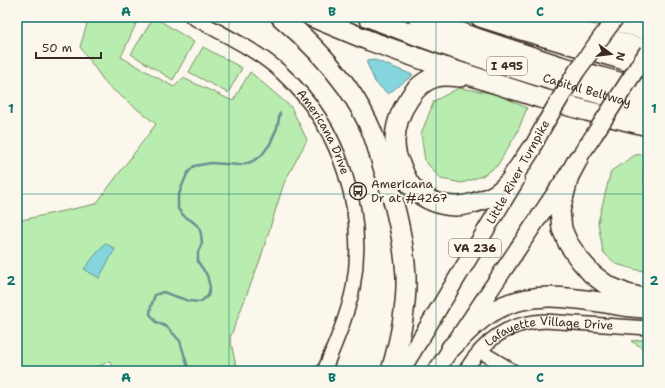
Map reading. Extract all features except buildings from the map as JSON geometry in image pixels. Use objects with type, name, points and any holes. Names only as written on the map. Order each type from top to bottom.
[{"type":"highway","points":[[281,17],[318,51],[348,88],[372,132],[391,188],[404,250],[406,276],[402,328],[391,371]]},
{"type":"highway","points":[[312,17],[370,41],[493,83],[587,111],[648,126]]},
{"type":"highway","name":"Capital Beltway","points":[[368,17],[528,73],[585,91],[648,107]]},
{"type":"highway","name":"I 495","points":[[418,17],[560,66],[648,90]]},
{"type":"highway","points":[[480,17],[648,66]]},
{"type":"highway","points":[[532,17],[648,50]]},
{"type":"highway","points":[[601,17],[648,30]]},
{"type":"highway","points":[[493,83],[467,78],[437,76],[424,82],[414,91],[404,106],[397,124],[395,143],[399,161],[406,178],[415,191],[429,200],[442,204],[463,206],[489,198],[507,184],[531,149]]},
{"type":"highway","points":[[578,159],[569,176],[560,211],[562,229],[568,243],[592,274],[608,286],[627,294],[648,299]]},
{"type":"highway","points":[[451,348],[480,320],[493,311],[523,299],[557,297],[648,308]]},
{"type":"main road","name":"Little River Turnpike","points":[[401,371],[514,184],[531,149],[576,72],[616,17]]},
{"type":"main road","name":"VA 236","points":[[436,371],[594,135],[648,50]]},
{"type":"street","name":"Americana Drive","points":[[192,17],[264,59],[296,87],[324,125],[342,166],[349,188],[354,216],[356,263],[349,305],[342,328],[324,371]]},
{"type":"street","name":"Lafayette Village Drive","points":[[466,371],[480,351],[493,338],[517,325],[532,321],[648,328]]},
{"type":"street","points":[[480,351],[513,371]]},
{"type":"green space","points":[[89,17],[139,17],[121,57],[174,87],[183,78],[233,101],[250,72],[291,107],[307,140],[284,183],[260,260],[230,338],[237,371],[114,371],[110,361],[89,371],[17,371],[17,221],[96,204],[156,124],[107,85],[80,47]]},
{"type":"green space","points":[[154,17],[194,42],[173,80],[131,54]]},
{"type":"green space","points":[[203,47],[242,68],[228,93],[189,72]]},
{"type":"green space","points":[[459,88],[497,94],[527,108],[517,133],[497,166],[482,176],[462,183],[441,179],[425,161],[421,134],[434,101]]},
{"type":"green space","points":[[648,154],[648,271],[637,270],[616,264],[603,252],[598,222],[611,171],[635,155]]},
{"type":"green space","points":[[648,339],[648,351],[631,341]]},
{"type":"water","points":[[375,60],[413,75],[388,94],[375,82],[366,61]]},
{"type":"water","points":[[105,243],[115,249],[99,278],[84,269]]},
{"type":"waterway","points":[[189,371],[180,341],[167,327],[156,322],[150,314],[155,295],[163,292],[189,301],[200,302],[208,296],[210,287],[207,275],[198,262],[198,252],[202,243],[199,227],[184,216],[178,209],[178,197],[187,174],[194,166],[211,163],[240,165],[251,162],[261,156],[270,144],[277,128],[280,113]]},
{"type":"waterway","points":[[648,170],[644,173],[645,181],[648,185]]},
{"type":"place","name":"Americana Dr at #4267","points":[[358,191]]}]
